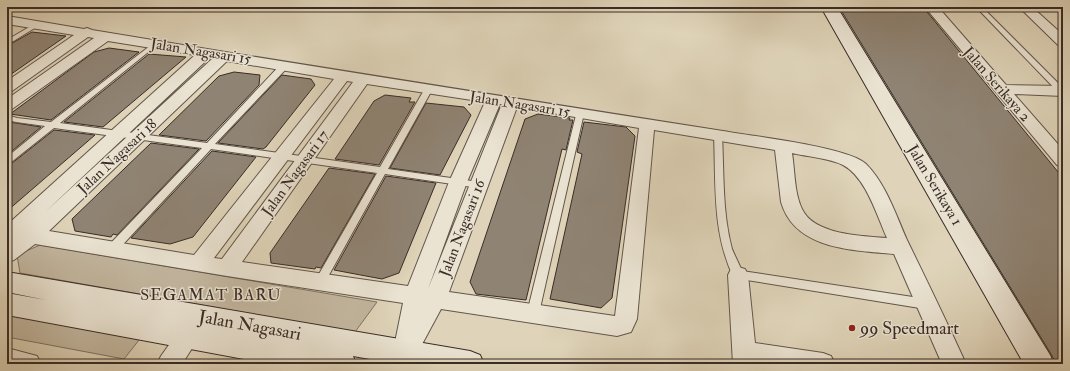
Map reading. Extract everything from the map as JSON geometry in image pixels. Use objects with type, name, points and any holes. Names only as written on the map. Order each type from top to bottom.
[{"type":"street","name":"Jalan Serikaya 1","points":[[829,7],[1040,364]]},
{"type":"street","name":"Jalan Serikaya 2","points":[[931,7],[1063,161]]},
{"type":"street","points":[[1025,7],[1063,42]]},
{"type":"street","name":"Jalan Nagasari 15","points":[[7,20],[87,32],[428,90],[502,100],[718,135],[839,157],[859,167],[875,190],[954,364]]},
{"type":"street","points":[[7,88],[87,32]]},
{"type":"street","points":[[7,106],[106,36]]},
{"type":"street","points":[[8,234],[207,52]]},
{"type":"street","name":"Jalan Nagasari 18","points":[[7,254],[32,235],[225,55]]},
{"type":"street","points":[[199,263],[344,75]]},
{"type":"street","name":"Jalan Nagasari 17","points":[[227,268],[363,79]]},
{"type":"street","points":[[1001,89],[1063,91]]},
{"type":"street","points":[[403,358],[415,295],[458,182],[502,100]]},
{"type":"street","name":"Jalan Nagasari 16","points":[[403,358],[436,298],[479,185],[502,100]]},
{"type":"street","points":[[8,234],[32,235],[227,268],[617,326],[623,325],[626,319],[647,124]]},
{"type":"street","points":[[783,146],[788,193],[793,211],[801,222],[811,231],[828,238],[901,248]]},
{"type":"street","points":[[738,275],[745,358],[823,364]]},
{"type":"street","name":"Jalan Nagasari","points":[[7,282],[342,364]]},
{"type":"street","name":"Jalan Nagasari","points":[[7,304],[195,327],[403,358],[470,364]]},
{"type":"street","points":[[169,364],[195,327]]},
{"type":"lane","points":[[979,7],[1063,91]]},
{"type":"lane","points":[[7,43],[36,25]]},
{"type":"lane","points":[[7,161],[155,44]]},
{"type":"lane","points":[[112,249],[285,65]]},
{"type":"lane","points":[[320,281],[428,90]]},
{"type":"lane","points":[[533,313],[580,113]]},
{"type":"lane","points":[[7,117],[16,120],[304,159],[479,185]]},
{"type":"lane","points":[[718,135],[724,234],[730,258],[738,275],[928,304]]},
{"type":"shaded area","points":[[40,245],[377,302],[355,332],[20,273],[17,255]]},
{"type":"shaded area","points":[[7,309],[143,335],[124,359],[7,337]]},
{"type":"building","points":[[839,7],[923,7],[1063,178],[1063,364],[1056,364]]},
{"type":"building","points":[[32,32],[66,36],[7,77],[7,46]]},
{"type":"building","points":[[109,48],[139,52],[51,120],[10,114],[94,52]]},
{"type":"building","points":[[149,54],[186,57],[103,127],[64,122]]},
{"type":"building","points":[[234,72],[260,75],[259,85],[206,141],[159,135],[219,76]]},
{"type":"building","points":[[282,75],[311,79],[315,85],[266,147],[263,149],[218,143]]},
{"type":"building","points":[[385,95],[411,98],[409,102],[415,102],[379,165],[335,159],[374,101]]},
{"type":"building","points":[[426,103],[464,107],[471,115],[440,175],[390,168]]},
{"type":"building","points":[[538,114],[570,118],[569,120],[573,120],[566,150],[562,149],[526,300],[476,294],[470,282],[525,119]]},
{"type":"building","points":[[7,122],[16,123],[41,127],[7,155]]},
{"type":"building","points":[[584,122],[626,127],[635,136],[612,298],[601,308],[550,299],[582,154],[577,152]]},
{"type":"building","points":[[54,130],[95,135],[7,211],[7,165],[11,164]]},
{"type":"building","points":[[151,143],[199,149],[117,235],[113,234],[111,237],[75,231],[72,219]]},
{"type":"building","points":[[212,151],[256,157],[193,237],[170,244],[131,238]]},
{"type":"building","points":[[329,168],[375,174],[321,268],[316,267],[315,269],[271,263],[270,253]]},
{"type":"building","points":[[386,176],[436,183],[399,273],[382,279],[334,270]]},
{"type":"place","name":"99 Speedmart","points":[[852,328]]},
{"type":"district","name":"SEGAMAT BARU","points":[[211,294]]}]
